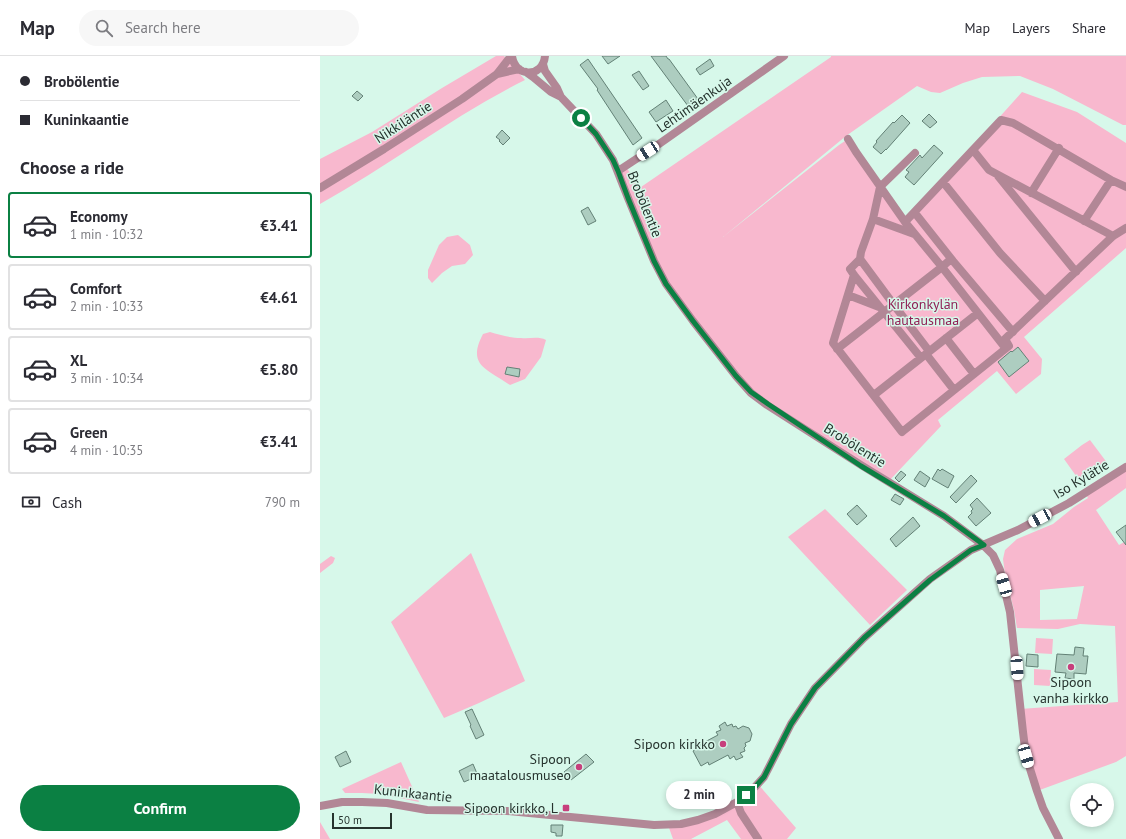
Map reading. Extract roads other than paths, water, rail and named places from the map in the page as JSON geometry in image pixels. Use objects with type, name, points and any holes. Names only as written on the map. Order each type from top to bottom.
[{"type":"street","points":[[512,56],[515,66],[522,71]]},
{"type":"street","name":"Nikkiläntie","points":[[320,188],[462,99],[497,74],[512,56]]},
{"type":"street","name":"Lehtimäenkuja","points":[[618,171],[784,56]]},
{"type":"street","name":"Nikkiläntie","points":[[497,74],[536,71],[545,59]]},
{"type":"street","name":"Brobölentie","points":[[545,59],[545,71],[557,88],[561,97],[596,134],[613,160],[654,261],[666,284],[736,376],[751,392],[768,404],[861,466],[944,516],[984,545],[997,562],[1010,612],[1026,756],[1036,791],[1059,839]]},
{"type":"street","name":"Brobölentie","points":[[522,71],[533,77],[550,92],[561,97]]},
{"type":"street","points":[[905,222],[1001,120],[1013,123],[1059,148],[1111,180],[1126,187]]},
{"type":"street","points":[[848,139],[905,222],[1003,345],[1009,346]]},
{"type":"street","points":[[1031,193],[1059,148]]},
{"type":"street","points":[[973,150],[989,170],[995,174],[1113,236]]},
{"type":"street","points":[[915,153],[880,187],[873,219],[861,252],[860,259],[850,269],[882,310],[925,354],[954,390]]},
{"type":"street","points":[[995,174],[1076,272]]},
{"type":"street","points":[[1084,221],[1111,180]]},
{"type":"street","points":[[944,182],[1000,253],[1045,301]]},
{"type":"street","points":[[914,213],[1013,332]]},
{"type":"street","points":[[873,219],[915,234]]},
{"type":"street","points":[[1009,346],[1005,339],[1113,236],[1126,228]]},
{"type":"street","points":[[860,259],[894,305],[925,354]]},
{"type":"street","points":[[837,349],[882,310],[894,305],[952,259]]},
{"type":"street","points":[[854,275],[833,343],[902,432],[1009,346]]},
{"type":"street","points":[[848,295],[882,310]]},
{"type":"street","points":[[874,395],[978,313]]},
{"type":"street","points":[[946,338],[974,374]]},
{"type":"street","name":"Iso Kylätie","points":[[984,545],[1018,530],[1069,503],[1126,467]]},
{"type":"street","name":"Kuninkaantie","points":[[320,806],[342,802],[387,803],[427,810],[507,811],[654,825],[681,824],[714,814],[737,802],[755,787],[764,777],[791,724],[815,688],[864,638],[930,580],[971,550],[984,545]]},
{"type":"street","points":[[737,802],[741,813],[758,839]]},
{"type":"place","name":"Sipoon vanha kirkko","points":[[1071,667]]},
{"type":"place","name":"Sipoon kirkko","points":[[723,744]]},
{"type":"place","name":"Sipoon maatalousmuseo","points":[[579,767]]},
{"type":"place","name":"Sipoon kirkko, L","points":[[566,808]]},
{"type":"park label","name":"Kirkonkylän hautausmaa","points":[[923,312]]}]
